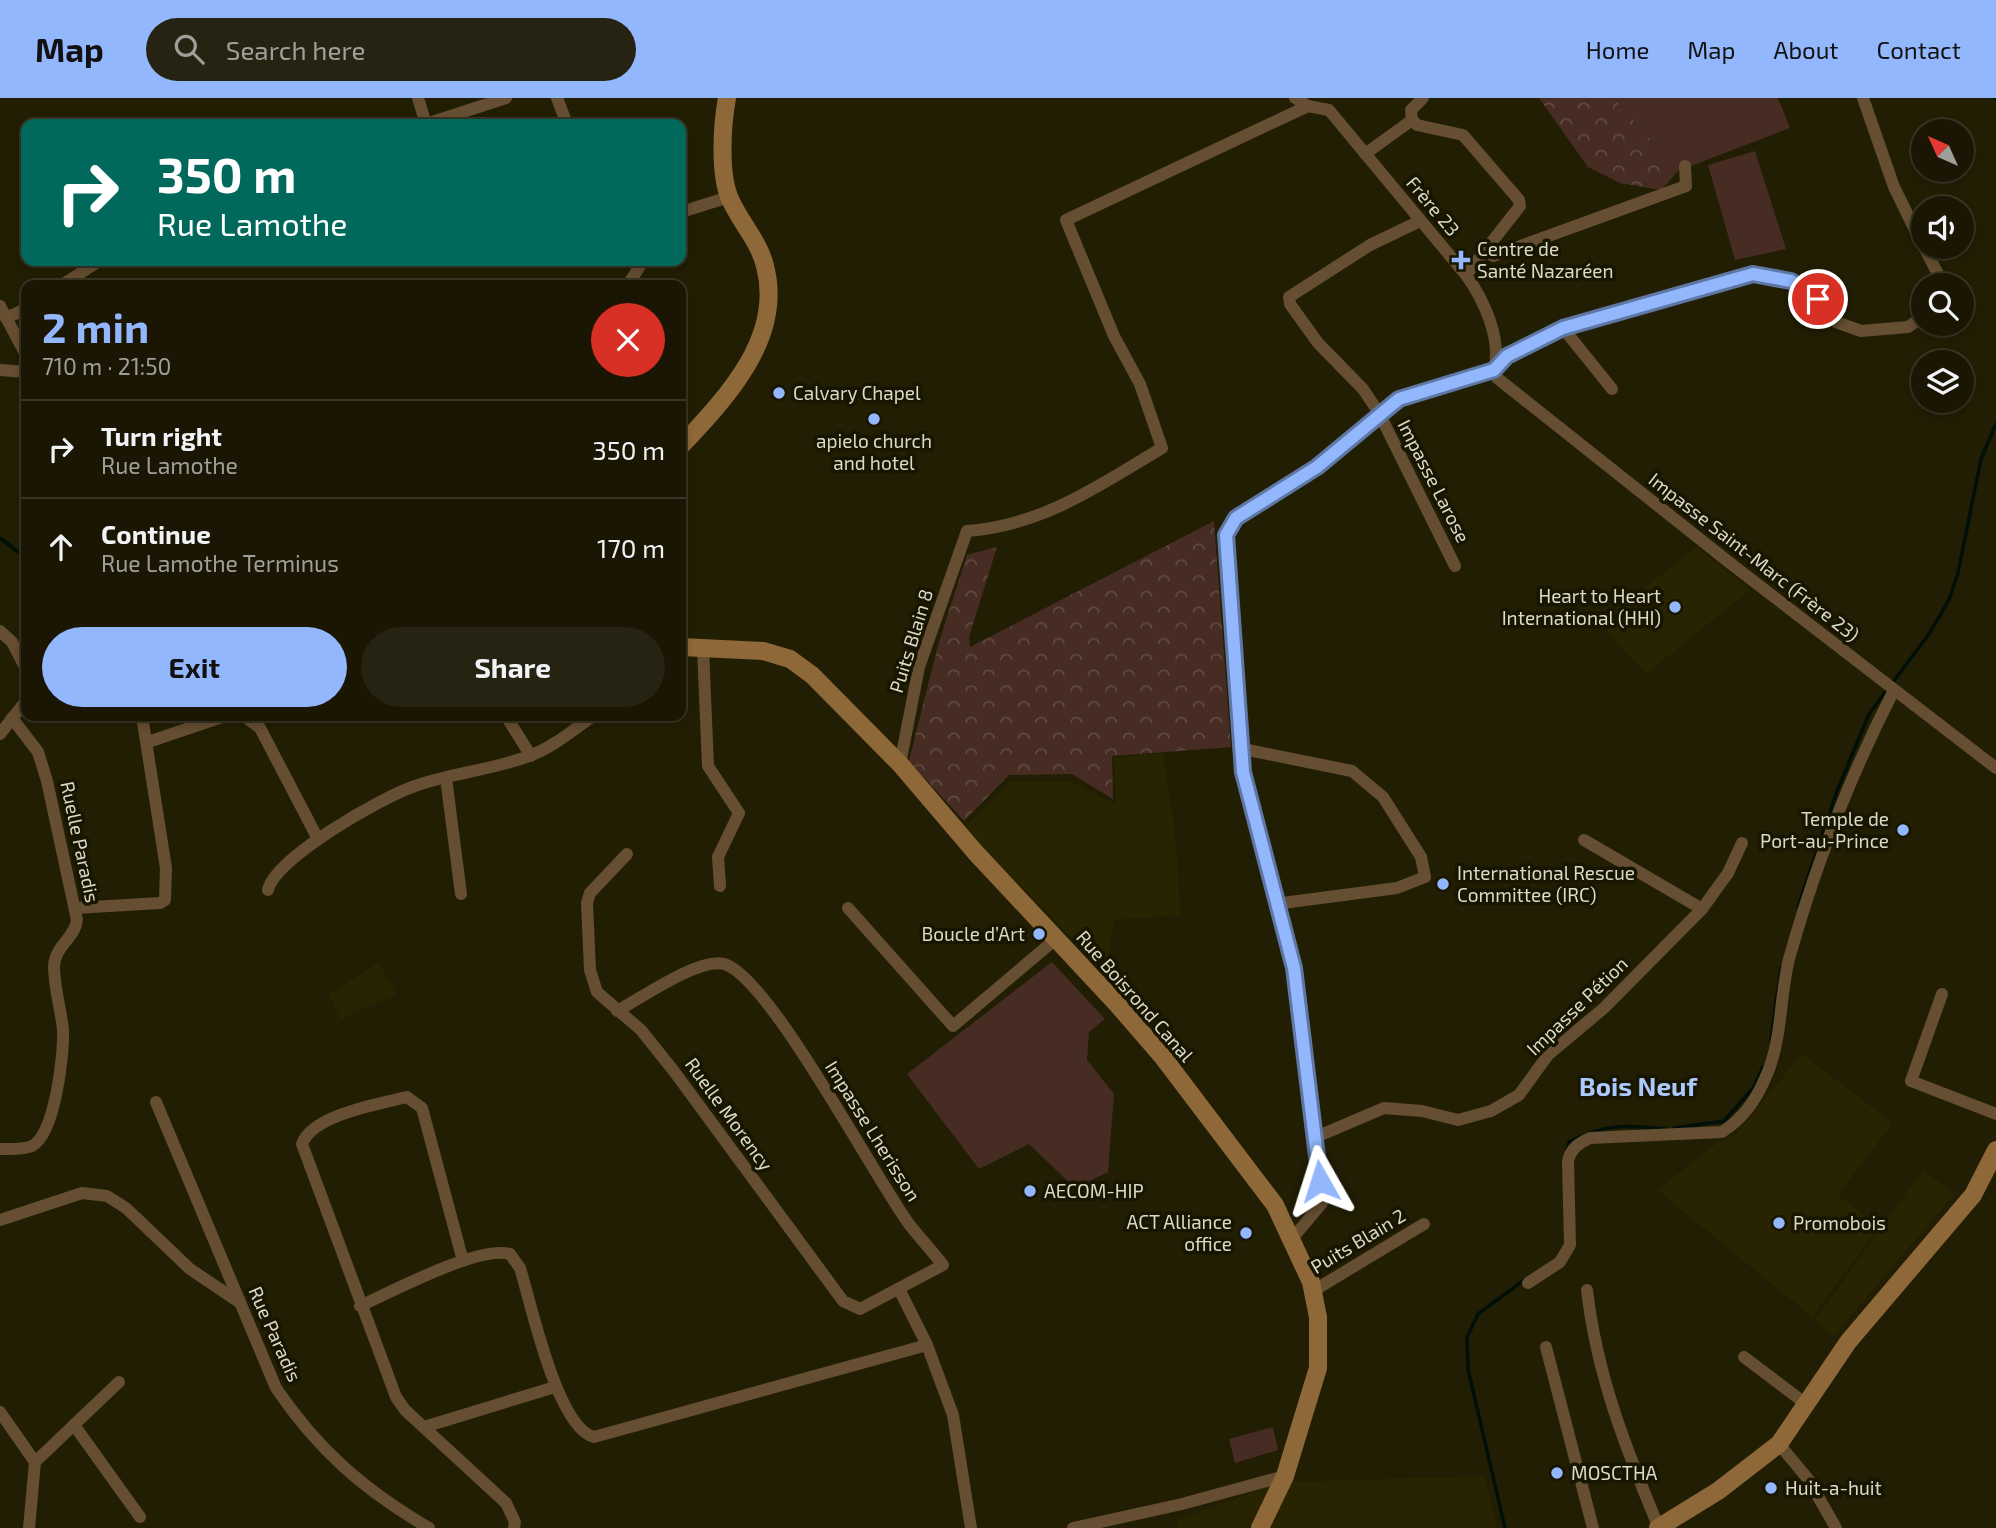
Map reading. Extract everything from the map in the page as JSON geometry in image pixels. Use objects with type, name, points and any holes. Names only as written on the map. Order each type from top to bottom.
[{"type":"street","points":[[418,98],[424,119]]},
{"type":"street","points":[[441,119],[506,98]]},
{"type":"street","points":[[557,98],[565,119]]},
{"type":"street","points":[[686,440],[719,404],[745,368],[765,328],[770,306],[765,265],[729,197],[723,148],[727,98]]},
{"type":"street","name":"Frère 23","points":[[1295,98],[1308,106],[1328,110],[1466,275],[1482,298],[1495,347],[1494,370]]},
{"type":"street","points":[[1423,98],[1411,110],[1412,120],[1417,125],[1462,135],[1472,143],[1519,200],[1520,206],[1466,275]]},
{"type":"street","points":[[1863,98],[1894,187],[1911,222]]},
{"type":"street","name":"Puits Blain 8","points":[[900,764],[919,667],[967,531],[992,529],[1057,510],[1162,447],[1140,384],[1114,336],[1066,220],[1308,106]]},
{"type":"street","points":[[1365,154],[1412,120]]},
{"type":"street","points":[[1487,251],[1493,256],[1686,186],[1685,166]]},
{"type":"street","points":[[686,210],[729,197]]},
{"type":"street","name":"Impasse Larose","points":[[1420,221],[1370,245],[1289,297],[1290,304],[1318,343],[1363,389],[1379,413],[1455,566]]},
{"type":"street","points":[[70,280],[91,266]]},
{"type":"street","points":[[1292,1240],[1322,1203],[1294,968],[1243,772],[1226,535],[1228,526],[1236,518],[1317,467],[1399,399],[1494,370],[1507,356],[1563,328],[1753,274],[1791,281],[1818,299],[1836,322],[1861,331],[1911,325]]},
{"type":"street","points":[[21,310],[3,312],[21,346]]},
{"type":"street","points":[[1563,328],[1612,388]]},
{"type":"street","points":[[0,370],[21,372]]},
{"type":"street","name":"Impasse Saint-Marc (Frère 23)","points":[[1494,370],[1497,378],[1507,386],[1996,768]]},
{"type":"street","points":[[0,631],[12,642],[21,659]]},
{"type":"street","name":"Rue Boisrond Canal","points":[[686,647],[763,651],[790,659],[811,675],[900,764],[975,852],[1162,1056],[1275,1205],[1313,1292],[1318,1317],[1318,1368],[1285,1476],[1260,1528]]},
{"type":"street","points":[[703,648],[708,766],[739,813],[718,858],[720,886]]},
{"type":"street","points":[[1528,1283],[1560,1262],[1570,1245],[1568,1161],[1574,1148],[1590,1138],[1722,1132],[1749,1109],[1770,1067],[1789,961],[1818,869],[1856,767],[1894,690]]},
{"type":"street","points":[[0,734],[21,707]]},
{"type":"street","name":"Ruelle Paradis","points":[[0,1149],[21,1149],[33,1145],[47,1129],[63,1030],[54,964],[58,950],[76,926],[75,908],[47,781],[38,752],[12,718]]},
{"type":"street","points":[[75,908],[160,903],[165,900],[166,868],[143,721]]},
{"type":"street","points":[[148,742],[210,721]]},
{"type":"street","points":[[250,721],[260,729],[318,839]]},
{"type":"street","points":[[509,721],[531,756]]},
{"type":"street","points":[[268,890],[276,876],[318,839],[369,807],[414,786],[491,769],[531,756],[585,721]]},
{"type":"street","points":[[1242,748],[1352,771],[1383,797],[1421,857],[1425,877],[1397,888],[1276,904]]},
{"type":"street","points":[[446,778],[461,894]]},
{"type":"street","points":[[1584,840],[1703,909]]},
{"type":"street","name":"Impasse Pétion","points":[[1316,1137],[1384,1108],[1422,1111],[1458,1120],[1491,1111],[1519,1096],[1548,1055],[1604,1008],[1703,909],[1728,873],[1742,843]]},
{"type":"street","name":"Ruelle Morency","points":[[627,853],[590,893],[587,904],[593,982],[597,992],[640,1030],[673,1070],[843,1301],[860,1309],[943,1265]]},
{"type":"street","points":[[848,908],[953,1027],[1057,939]]},
{"type":"street","name":"Impasse Lherisson","points":[[617,1011],[695,969],[716,963],[740,972],[776,1014],[909,1223],[943,1265]]},
{"type":"street","points":[[1942,994],[1911,1081],[1996,1114]]},
{"type":"street","points":[[463,1261],[422,1108],[413,1099],[407,1097],[376,1105],[318,1124],[306,1134],[302,1144],[396,1397],[424,1427],[506,1503],[515,1522],[514,1528]]},
{"type":"street","name":"Rue Paradis","points":[[156,1102],[276,1388],[302,1426],[351,1476],[429,1528]]},
{"type":"street","points":[[1587,1290],[1590,1317],[1614,1418],[1659,1528],[1718,1491],[1779,1444],[1848,1342],[1965,1205],[1995,1159]]},
{"type":"street","points":[[0,1220],[82,1192],[107,1196],[126,1208],[190,1269],[239,1302]]},
{"type":"street","name":"Puits Blain 2","points":[[1313,1292],[1424,1224]]},
{"type":"street","points":[[360,1306],[463,1261],[503,1252],[515,1258],[555,1387],[577,1427],[594,1437],[927,1345]]},
{"type":"street","points":[[899,1289],[927,1345],[953,1415],[971,1528]]},
{"type":"street","points":[[1546,1347],[1593,1528]]},
{"type":"street","points":[[1744,1357],[1806,1404]]},
{"type":"street","points":[[35,1462],[119,1382]]},
{"type":"street","points":[[424,1427],[555,1387]]},
{"type":"street","points":[[0,1412],[35,1462],[37,1471],[29,1528]]},
{"type":"street","points":[[74,1425],[140,1517]]},
{"type":"street","points":[[1779,1444],[1808,1479],[1836,1528]]},
{"type":"street","points":[[1073,1528],[1182,1504],[1285,1476]]},
{"type":"shaded area","name":"Heart to Heart International (HHI)","points":[[1697,547],[1750,590],[1646,674],[1600,623]]},
{"type":"shaded area","points":[[1163,753],[1175,833],[1181,915],[1114,920],[1106,973],[964,828],[1010,782],[1069,781],[1116,804],[1114,758]]},
{"type":"shaded area","points":[[379,962],[396,994],[340,1020],[329,994]]},
{"type":"shaded area","points":[[1802,1054],[1893,1123],[1838,1195],[1879,1227],[1812,1317],[1657,1190],[1716,1144],[1735,1135]]},
{"type":"shaded area","points":[[1923,1170],[1954,1194],[1834,1336],[1815,1320]]},
{"type":"shaded area","points":[[1485,1476],[1497,1528],[1178,1528],[1176,1520],[1281,1482]]},
{"type":"green space","points":[[1539,98],[1614,98],[1678,171],[1661,190],[1620,183],[1588,167]]},
{"type":"green space","points":[[1614,98],[1778,98],[1790,128],[1678,171]]},
{"type":"green space","points":[[1755,151],[1786,249],[1735,260],[1708,165]]},
{"type":"green space","points":[[1214,521],[1231,747],[1112,756],[1113,799],[1072,774],[1009,775],[964,821],[909,761],[938,645],[967,555],[997,547],[969,637],[970,647]]},
{"type":"green space","points":[[1052,962],[1105,1019],[1089,1032],[1087,1060],[1114,1094],[1108,1172],[1075,1188],[1029,1144],[979,1169],[907,1074]]},
{"type":"green space","points":[[1273,1427],[1278,1450],[1235,1463],[1229,1439]]},
{"type":"waterway","points":[[1798,907],[1837,791],[1869,714],[1929,634],[1949,600],[1958,573],[1981,459],[1996,424]]},
{"type":"waterway","points":[[0,538],[21,554]]},
{"type":"waterway","points":[[1771,1040],[1781,968]]},
{"type":"waterway","points":[[1674,1128],[1724,1121],[1754,1087],[1763,1067]]},
{"type":"waterway","points":[[1567,1149],[1569,1142],[1605,1128],[1628,1126],[1666,1129]]},
{"type":"waterway","points":[[1505,1528],[1468,1369],[1467,1337],[1478,1314],[1524,1280]]},
{"type":"place","name":"Centre de Santé Nazaréen","points":[[1461,260]]},
{"type":"place","name":"Calvary Chapel","points":[[779,393]]},
{"type":"place","name":"apielo church and hotel","points":[[874,419]]},
{"type":"place","name":"Heart to Heart International (HHI)","points":[[1675,607]]},
{"type":"place","name":"Temple de Port-au-Prince","points":[[1903,830]]},
{"type":"place","name":"International Rescue Committee (IRC)","points":[[1443,884]]},
{"type":"place","name":"Boucle d’Art","points":[[1039,934]]},
{"type":"place","name":"AECOM-HIP","points":[[1030,1191]]},
{"type":"place","name":"Promobois","points":[[1779,1223]]},
{"type":"place","name":"ACT Alliance office","points":[[1246,1233]]},
{"type":"place","name":"MOSCTHA","points":[[1557,1473]]},
{"type":"place","name":"Huit-a-huit","points":[[1771,1488]]},
{"type":"district","name":"Bois Neuf","points":[[1638,1087]]},
{"type":"route","points":[[1320,1181],[1294,968],[1243,772],[1226,535],[1228,526],[1236,518],[1317,467],[1399,399],[1494,370],[1507,356],[1563,328],[1753,274],[1791,281],[1818,299]]}]
